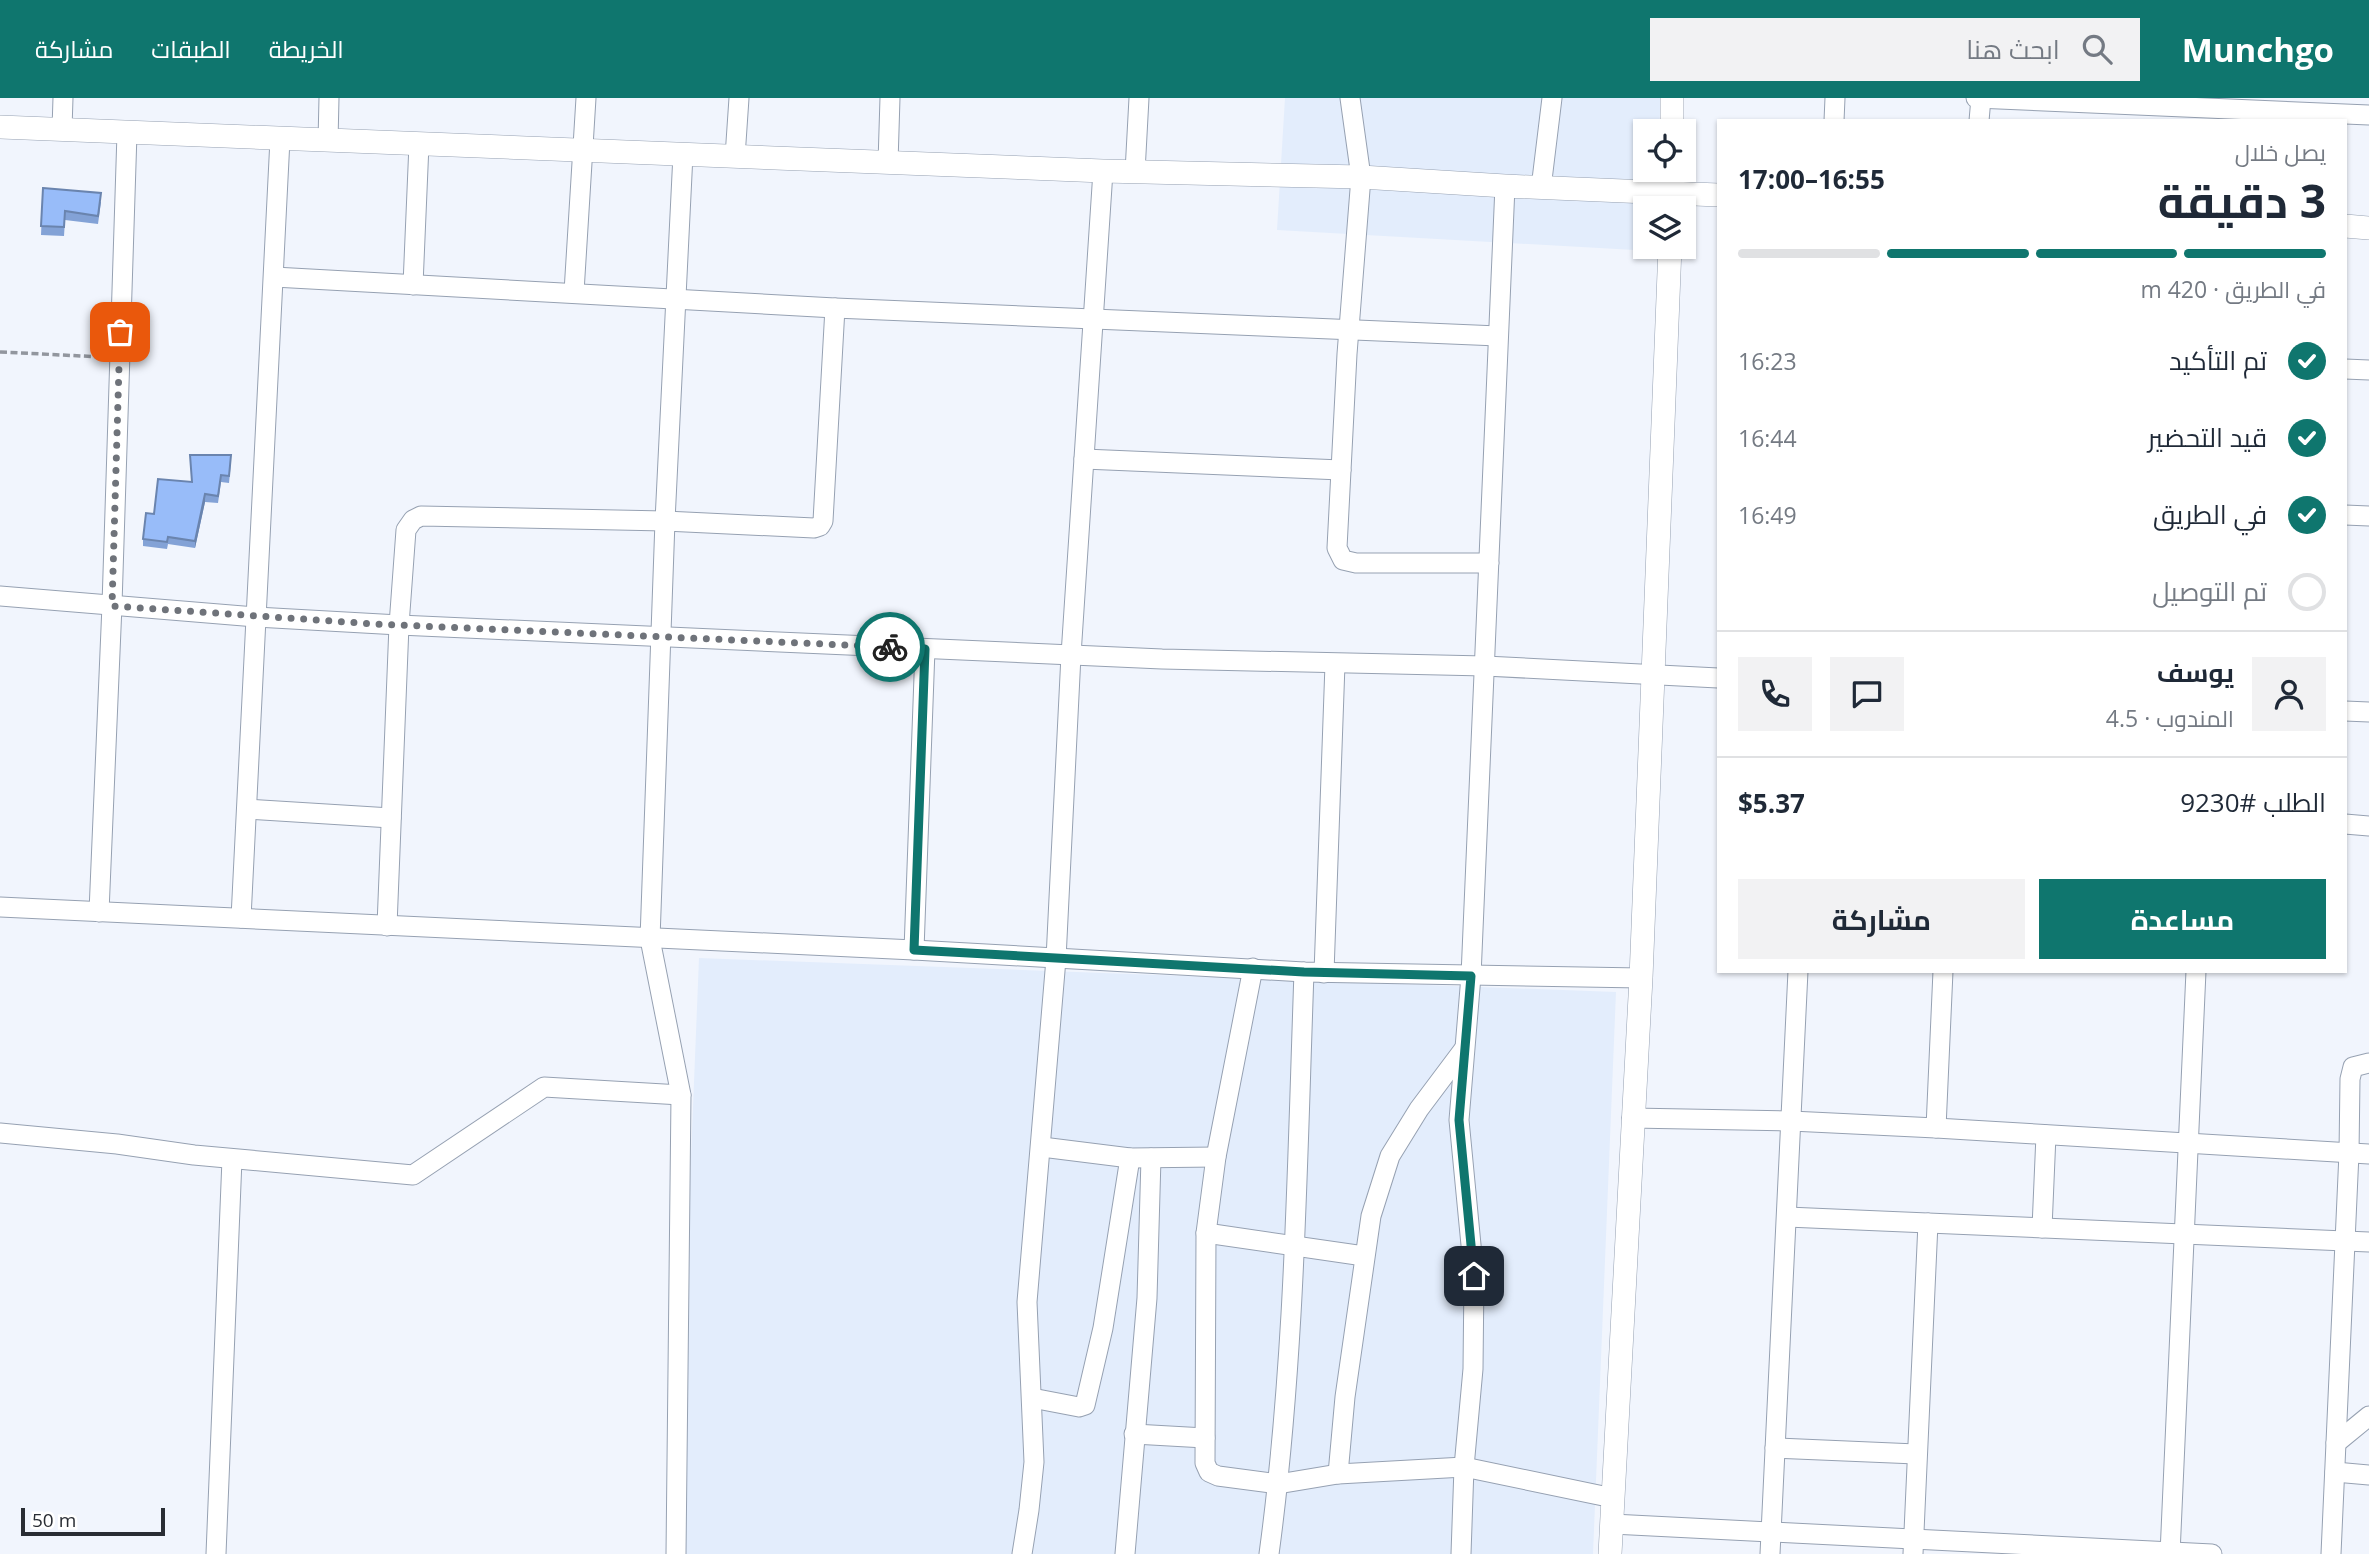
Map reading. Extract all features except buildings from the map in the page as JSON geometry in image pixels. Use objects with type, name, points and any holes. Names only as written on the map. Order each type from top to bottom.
[{"type":"street","points":[[62,128],[63,98]]},
{"type":"street","points":[[328,141],[330,98]]},
{"type":"street","points":[[574,292],[586,98]]},
{"type":"street","points":[[735,157],[739,98]]},
{"type":"street","points":[[888,163],[890,98]]},
{"type":"street","points":[[1135,172],[1139,98]]},
{"type":"street","points":[[1350,98],[1361,177],[1349,328],[1337,548],[1343,560],[1356,562],[1489,563]]},
{"type":"street","points":[[1541,188],[1552,98]]},
{"type":"street","points":[[1672,98],[1672,119]]},
{"type":"street","points":[[1834,119],[1835,98]]},
{"type":"street","points":[[1979,119],[1979,98],[2369,115]]},
{"type":"street","points":[[0,127],[1103,171],[1361,177],[1541,188],[1633,197]]},
{"type":"street","points":[[99,912],[127,133]]},
{"type":"street","points":[[241,918],[279,139]]},
{"type":"street","points":[[413,285],[419,144]]},
{"type":"street","points":[[676,1554],[681,1095],[650,939],[665,521],[683,154]]},
{"type":"street","points":[[1022,1554],[1034,1462],[1027,1302],[1056,959],[1070,655],[1103,171]]},
{"type":"street","points":[[1461,1554],[1464,1466],[1473,1369],[1474,1289],[1469,1213],[1459,1131],[1471,976],[1504,187]]},
{"type":"street","points":[[1696,198],[1717,195]]},
{"type":"street","points":[[2347,226],[2369,228]]},
{"type":"street","points":[[1610,1554],[1641,978],[1670,259]]},
{"type":"street","points":[[274,277],[835,308],[1498,335]]},
{"type":"street","points":[[387,926],[399,625],[406,530],[413,520],[421,516],[665,521],[814,528],[820,526],[823,521],[835,308]]},
{"type":"street","points":[[2347,369],[2369,370]]},
{"type":"street","points":[[1084,459],[1341,470]]},
{"type":"street","points":[[2347,515],[2369,516]]},
{"type":"street","points":[[0,596],[256,617],[399,625],[1227,662],[1485,666],[1717,678]]},
{"type":"street","points":[[914,950],[925,649]]},
{"type":"street","points":[[1269,1554],[1278,1484],[1335,664]]},
{"type":"street","points":[[2347,711],[2369,712]]},
{"type":"street","points":[[247,809],[391,817]]},
{"type":"street","points":[[2347,824],[2369,826]]},
{"type":"street","points":[[0,907],[914,950],[1314,972],[1641,978]]},
{"type":"street","points":[[1252,968],[1216,1157],[1206,1233],[1205,1463],[1209,1472],[1217,1476],[1278,1484],[1338,1474],[1464,1466],[1613,1498]]},
{"type":"street","points":[[1770,1554],[1798,973]]},
{"type":"street","points":[[1936,1128],[1943,973]]},
{"type":"street","points":[[2170,1553],[2196,973]]},
{"type":"street","points":[[1338,1474],[1345,1397],[1371,1216],[1390,1156],[1419,1109],[1465,1047]]},
{"type":"street","points":[[2331,1554],[2350,1079],[2353,1067],[2369,1063]]},
{"type":"street","points":[[0,1132],[232,1159],[413,1175],[544,1087],[681,1095]]},
{"type":"street","points":[[1632,1118],[1791,1121],[1936,1128],[2369,1154]]},
{"type":"street","points":[[2042,1228],[2046,1135]]},
{"type":"street","points":[[1042,1147],[1130,1158],[1216,1157]]},
{"type":"street","points":[[1032,1398],[1079,1407],[1085,1405],[1103,1328],[1130,1158]]},
{"type":"street","points":[[1125,1554],[1147,1298],[1151,1158]]},
{"type":"street","points":[[216,1554],[232,1159]]},
{"type":"street","points":[[1787,1217],[2369,1242]]},
{"type":"street","points":[[1913,1546],[1928,1223]]},
{"type":"street","points":[[1206,1233],[1364,1256]]},
{"type":"street","points":[[2336,1443],[2369,1416]]},
{"type":"street","points":[[1134,1434],[1205,1438]]},
{"type":"street","points":[[1775,1448],[1916,1454]]},
{"type":"street","points":[[2334,1472],[2369,1475]]},
{"type":"street","points":[[1612,1524],[1771,1533],[1913,1546],[2211,1554]]},
{"type":"path","points":[[0,352],[119,357]]},
{"type":"shaded area","points":[[1285,98],[1661,98],[1660,119],[1633,119],[1633,182],[1656,182],[1655,196],[1633,196],[1633,250],[1277,230]]},
{"type":"shaded area","points":[[699,958],[1616,992],[1593,1554],[675,1554]]},
{"type":"way so far","points":[[120,332],[112,606],[375,624],[890,647]]},
{"type":"route","points":[[890,647],[925,649],[914,950],[1304,972],[1471,976],[1459,1131],[1474,1276]]}]
